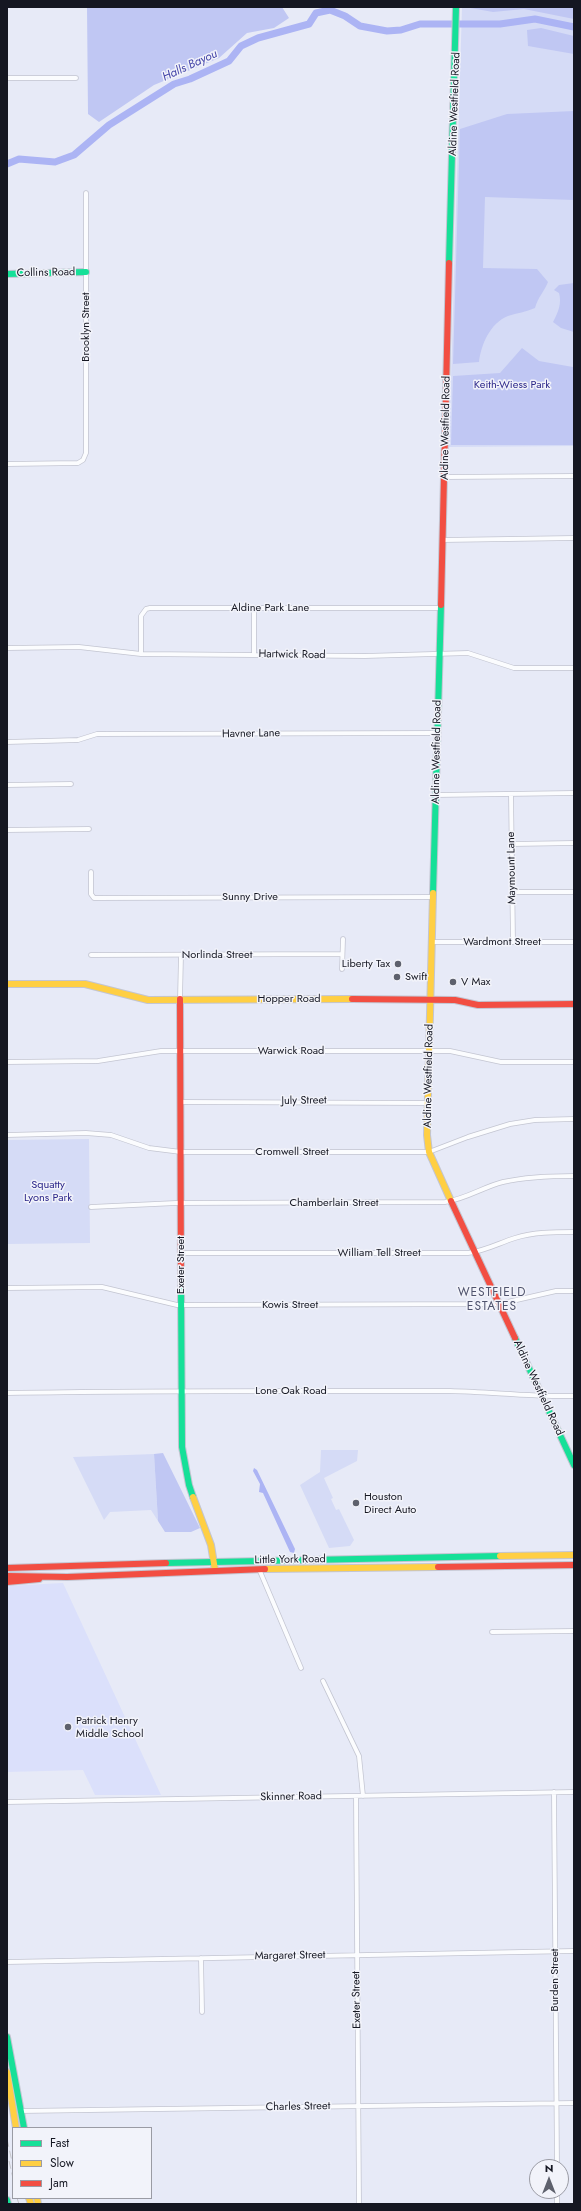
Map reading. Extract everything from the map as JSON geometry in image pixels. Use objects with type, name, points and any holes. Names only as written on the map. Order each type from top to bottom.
[{"type":"main road","name":"Aldine Westfield Road","points":[[456,10],[445,477],[427,1103],[429,1152],[574,1465]]},
{"type":"main road","name":"Collins Road","points":[[7,274],[86,272]]},
{"type":"main road","name":"Hopper Road","points":[[7,984],[86,984],[109,989],[131,998],[148,1000],[431,999],[455,1000],[478,1005],[574,1004]]},
{"type":"main road","name":"Exeter Street","points":[[180,999],[182,1447],[189,1485],[211,1545],[216,1570]]},
{"type":"main road","name":"Little York Road","points":[[7,1566],[58,1568],[213,1561],[574,1555]]},
{"type":"main road","points":[[412,1557],[412,1567]]},
{"type":"main road","points":[[156,1563],[156,1573]]},
{"type":"main road","name":"Little York Road","points":[[7,1576],[58,1577],[259,1569],[574,1565]]},
{"type":"main road","points":[[58,1568],[58,1577]]},
{"type":"main road","points":[[7,1582],[31,1581],[48,1577]]},
{"type":"main road","points":[[7,2037],[24,2127]]},
{"type":"main road","points":[[7,2072],[15,2114],[15,2127]]},
{"type":"main road","points":[[7,2097],[15,2127]]},
{"type":"main road","points":[[7,2200],[8,2204]]},
{"type":"street","points":[[7,78],[76,78]]},
{"type":"street","name":"Brooklyn Street","points":[[7,464],[78,463],[83,460],[86,453],[86,194]]},
{"type":"street","points":[[445,477],[574,476]]},
{"type":"street","points":[[443,540],[574,538]]},
{"type":"street","points":[[254,608],[254,654]]},
{"type":"street","name":"Aldine Park Lane","points":[[141,654],[140,616],[146,609],[441,608]]},
{"type":"street","name":"Hartwick Road","points":[[7,648],[79,647],[141,654],[365,656],[475,654],[514,668],[574,668]]},
{"type":"street","name":"Havner Lane","points":[[7,742],[78,740],[97,734],[437,733]]},
{"type":"street","points":[[7,785],[71,784]]},
{"type":"street","points":[[436,794],[574,793]]},
{"type":"street","name":"Maymount Lane","points":[[511,794],[513,942]]},
{"type":"street","points":[[7,830],[89,829]]},
{"type":"street","points":[[512,844],[574,843]]},
{"type":"street","name":"Sunny Drive","points":[[91,872],[91,895],[94,898],[433,897]]},
{"type":"street","points":[[513,892],[574,892]]},
{"type":"street","points":[[342,969],[343,939]]},
{"type":"street","name":"Wardmont Street","points":[[431,942],[574,942]]},
{"type":"street","name":"Norlinda Street","points":[[91,955],[342,954]]},
{"type":"street","name":"Exeter Street","points":[[180,999],[181,955]]},
{"type":"street","name":"Warwick Road","points":[[7,1062],[98,1061],[161,1052],[181,1051],[450,1051],[501,1062],[574,1062]]},
{"type":"street","name":"July Street","points":[[181,1102],[427,1103]]},
{"type":"street","name":"Cromwell Street","points":[[7,1135],[86,1133],[111,1135],[149,1148],[181,1152],[429,1152],[468,1136],[510,1124],[535,1120],[574,1119]]},
{"type":"street","name":"Chamberlain Street","points":[[91,1207],[181,1203],[451,1201],[503,1182],[550,1176],[574,1176]]},
{"type":"street","name":"William Tell Street","points":[[182,1253],[475,1252],[517,1238],[553,1232],[574,1232]]},
{"type":"street","name":"Kowis Street","points":[[7,1288],[102,1287],[181,1305],[499,1304],[556,1291],[574,1291]]},
{"type":"street","name":"Lone Oak Road","points":[[7,1393],[182,1391],[449,1391],[543,1397],[574,1396]]},
{"type":"street","points":[[259,1569],[301,1668]]},
{"type":"street","points":[[492,1632],[574,1631]]},
{"type":"street","points":[[323,1681],[359,1756],[363,1796]]},
{"type":"street","name":"Burden Street","points":[[554,1792],[557,2159]]},
{"type":"street","name":"Skinner Road","points":[[7,1802],[574,1792]]},
{"type":"street","name":"Exeter Street","points":[[356,1796],[359,2204]]},
{"type":"street","name":"Margaret Street","points":[[7,1962],[574,1951]]},
{"type":"street","points":[[201,1958],[202,2012]]},
{"type":"street","name":"Charles Street","points":[[21,2111],[574,2102]]},
{"type":"shaded area","points":[[254,1468],[257,1470],[295,1549],[294,1553],[290,1552],[263,1493],[259,1492],[260,1484],[253,1471]]},
{"type":"shaded area","name":"Patrick Henry Middle School","points":[[63,1583],[161,1795],[95,1795],[83,1770],[7,1772],[7,1586]]},
{"type":"green space","points":[[87,7],[282,7],[289,18],[274,28],[247,33],[219,58],[154,85],[99,122],[88,114]]},
{"type":"green space","name":"Keith-Wiess Park","points":[[462,7],[574,7],[574,446],[449,447]]},
{"type":"green space","points":[[465,7],[574,7],[574,19],[524,9],[493,12]]},
{"type":"green space","points":[[541,28],[574,36],[574,54],[528,46],[527,30]]},
{"type":"green space","points":[[574,111],[574,200],[485,197],[483,268],[537,269],[548,282],[535,308],[508,316],[502,319],[491,329],[484,342],[479,362],[453,364],[460,129],[507,114]]},
{"type":"green space","points":[[574,283],[574,332],[561,328],[553,322],[560,304],[559,293],[554,290],[559,285]]},
{"type":"green space","points":[[522,348],[539,361],[574,366],[574,445],[451,445],[453,376],[500,373]]},
{"type":"green space","name":"Squatty Lyons Park","points":[[89,1139],[90,1243],[7,1244],[7,1140]]},
{"type":"green space","points":[[321,1450],[358,1450],[357,1461],[324,1478],[333,1498],[331,1499],[336,1510],[339,1509],[354,1540],[350,1546],[329,1548],[300,1485],[320,1472]]},
{"type":"green space","points":[[163,1453],[200,1528],[191,1532],[165,1532],[158,1521],[154,1454]]},
{"type":"green space","points":[[154,1454],[158,1521],[151,1510],[110,1512],[104,1520],[73,1457]]},
{"type":"waterway","name":"Halls Bayou","points":[[7,164],[19,159],[55,162],[74,155],[109,125],[174,84],[190,79],[229,61],[241,46],[258,38],[309,24],[316,13],[330,10],[345,16],[360,26],[387,31],[401,30],[420,24],[500,24],[535,19],[574,27]]},
{"type":"railway","points":[[7,2139],[12,2162]]},
{"type":"railway","points":[[9,2161],[12,2174]]},
{"type":"railway","points":[[17,2199],[19,2204]]},
{"type":"traffic: fast","points":[[449,263],[456,7]]},
{"type":"traffic: fast","points":[[7,274],[86,272]]},
{"type":"traffic: fast","points":[[433,893],[441,605]]},
{"type":"traffic: fast","points":[[181,1285],[182,1447],[189,1485],[193,1497]]},
{"type":"traffic: fast","points":[[515,1338],[574,1465]]},
{"type":"traffic: fast","points":[[166,1563],[500,1556]]},
{"type":"traffic: fast","points":[[7,2037],[24,2127]]},
{"type":"traffic: fast","points":[[7,2200],[8,2204]]},
{"type":"traffic: slow","points":[[433,893],[427,1135],[429,1152],[451,1201]]},
{"type":"traffic: slow","points":[[7,984],[85,984],[148,1000],[352,999]]},
{"type":"traffic: slow","points":[[193,1497],[211,1545],[215,1570]]},
{"type":"traffic: slow","points":[[500,1556],[574,1555]]},
{"type":"traffic: slow","points":[[265,1569],[438,1567]]},
{"type":"traffic: slow","points":[[7,2072],[16,2127]]},
{"type":"traffic: slow","points":[[29,2199],[31,2204]]},
{"type":"traffic: slow","points":[[37,2199],[38,2204]]},
{"type":"traffic: jam","points":[[441,605],[449,263]]},
{"type":"traffic: jam","points":[[180,999],[181,1285]]},
{"type":"traffic: jam","points":[[352,999],[455,1000],[478,1005],[574,1004]]},
{"type":"traffic: jam","points":[[451,1201],[515,1338]]},
{"type":"traffic: jam","points":[[7,1568],[166,1563]]},
{"type":"traffic: jam","points":[[438,1567],[574,1565]]},
{"type":"traffic: jam","points":[[7,1576],[67,1577],[265,1569]]},
{"type":"traffic: jam","points":[[7,1582],[39,1579]]},
{"type":"place","name":"Liberty Tax","points":[[398,964]]},
{"type":"place","name":"Swift","points":[[397,977]]},
{"type":"place","name":"V Max","points":[[453,982]]},
{"type":"place","name":"Houston Direct Auto","points":[[356,1503]]},
{"type":"place","name":"Patrick Henry Middle School","points":[[68,1727]]},
{"type":"district","name":"WESTFIELD ESTATES","points":[[492,1300]]}]
